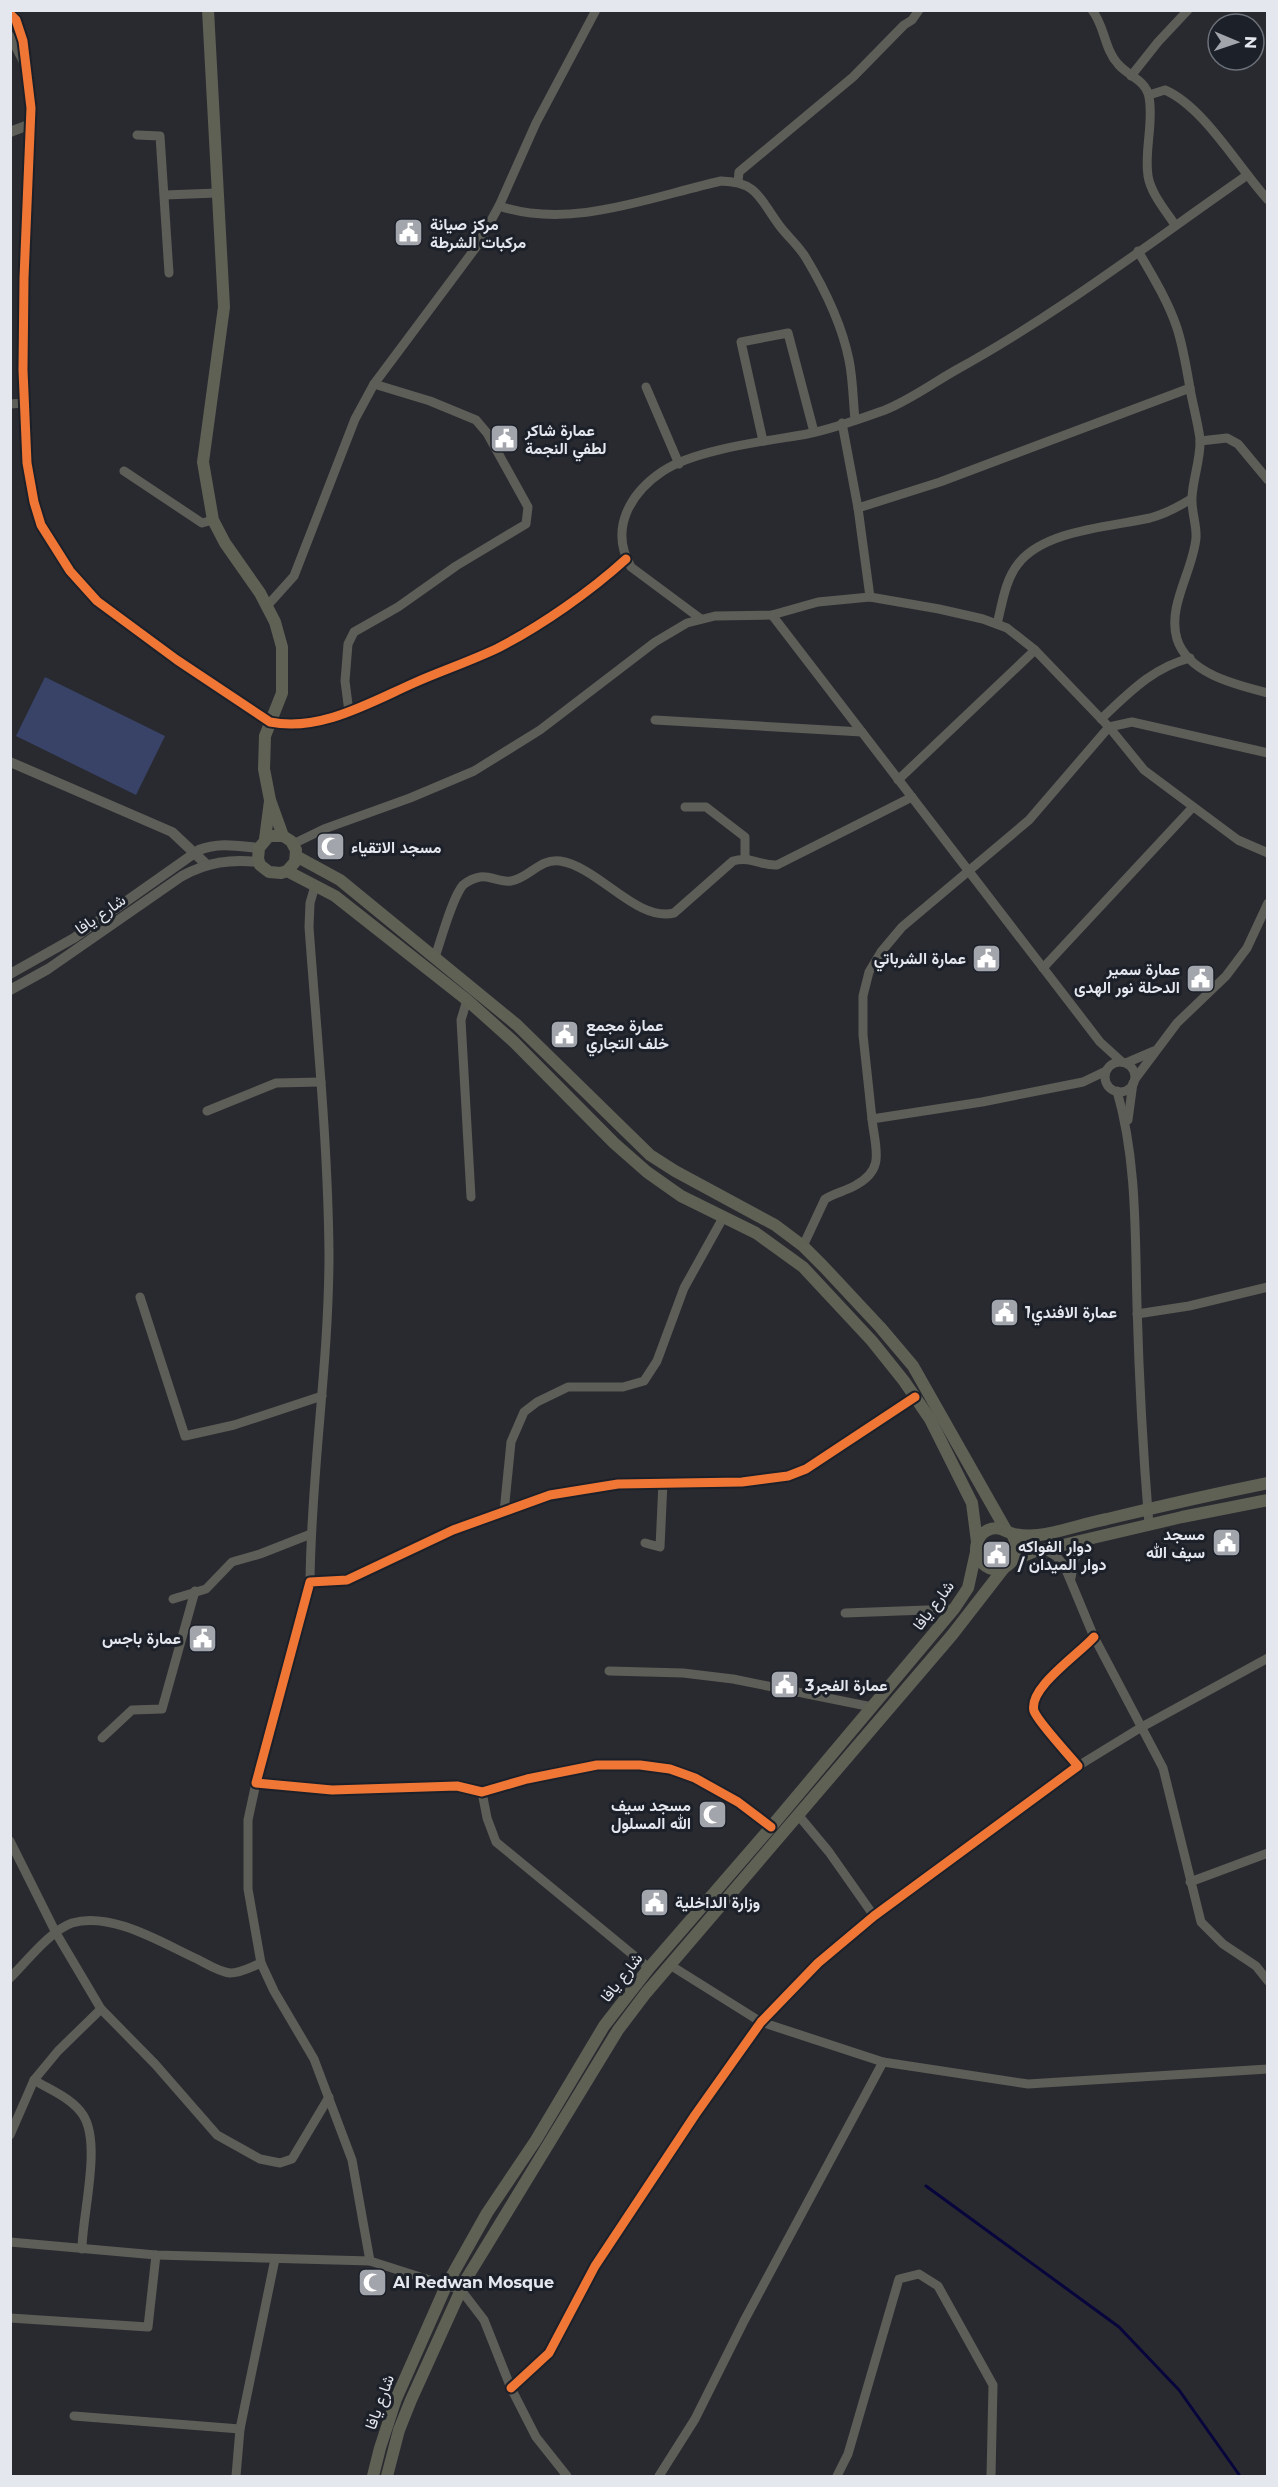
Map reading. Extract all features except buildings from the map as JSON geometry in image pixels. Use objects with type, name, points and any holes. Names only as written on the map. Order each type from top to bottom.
[{"type":"main road","points":[[208,10],[224,307],[203,462],[213,520],[225,543],[267,606],[275,622],[282,647],[282,693],[265,736],[263,751],[270,800],[283,836],[295,850],[339,880],[517,1025],[650,1155],[775,1225],[802,1246],[880,1327],[913,1366],[1017,1547],[1009,1564]]},
{"type":"main road","points":[[270,800],[259,862],[269,872],[281,873],[287,871],[295,862],[295,850]]},
{"type":"main road","points":[[262,843],[274,835],[283,836]]},
{"type":"main road","name":"شارع يافا","points":[[287,871],[335,896],[467,1000],[514,1042],[614,1143],[647,1172],[681,1196],[756,1233],[802,1267],[872,1341],[930,1419],[972,1503],[977,1547],[968,1588],[954,1609],[649,1968],[604,2026],[536,2140],[487,2213],[446,2286],[396,2399],[373,2476]]},
{"type":"main road","points":[[1268,1483],[1046,1534],[1009,1532],[992,1528],[985,1531],[977,1547],[985,1566],[998,1569],[1044,1550],[1268,1500]]},
{"type":"main road","name":"شارع يافا","points":[[387,2476],[403,2420],[461,2290],[618,2030],[670,1965],[952,1635],[1009,1564]]},
{"type":"street","points":[[267,606],[294,576],[355,419],[374,384],[477,246],[499,206],[536,123],[596,10]]},
{"type":"street","points":[[738,182],[739,172],[853,77],[904,25],[912,20],[919,10]]},
{"type":"street","points":[[1092,10],[1100,20],[1113,57],[1131,76],[1144,85],[1149,95],[1151,115],[1148,177],[1156,195],[1175,225]]},
{"type":"street","points":[[1131,76],[1188,10]]},
{"type":"street","points":[[10,14],[20,29],[28,71],[31,124],[24,278],[27,463],[41,525],[70,571],[97,601],[270,722],[285,725],[303,724],[349,712],[499,647],[559,610],[606,577],[626,559]]},
{"type":"street","points":[[10,36],[28,71]]},
{"type":"street","points":[[1149,95],[1165,90],[1175,94],[1199,113],[1246,176],[1268,200]]},
{"type":"street","points":[[10,132],[31,124]]},
{"type":"street","points":[[137,135],[160,136],[169,273]]},
{"type":"street","points":[[701,618],[631,567],[623,550],[622,527],[632,498],[665,470],[696,457],[814,432],[887,409],[1021,333],[1246,176]]},
{"type":"street","points":[[499,206],[521,214],[572,215],[721,181],[738,182],[754,189],[780,227],[805,256],[839,328],[849,360],[855,420]]},
{"type":"street","points":[[165,195],[217,194]]},
{"type":"street","points":[[1138,251],[1158,285],[1176,326],[1200,441],[1191,499],[1196,536],[1190,568],[1177,605],[1175,622],[1177,639],[1190,658],[1212,674],[1268,693]]},
{"type":"street","points":[[763,441],[741,342],[788,333],[814,432]]},
{"type":"street","points":[[349,712],[345,681],[348,644],[354,632],[398,608],[456,566],[526,524],[528,507],[487,433],[476,420],[430,401],[374,384]]},
{"type":"street","points":[[646,387],[679,464]]},
{"type":"street","points":[[858,508],[940,482],[1190,388]]},
{"type":"street","points":[[10,404],[25,404]]},
{"type":"street","points":[[842,423],[858,508],[870,597]]},
{"type":"street","points":[[1200,441],[1227,438],[1238,444],[1268,480]]},
{"type":"street","points":[[124,471],[202,523],[213,520]]},
{"type":"street","points":[[997,624],[1004,596],[1017,565],[1036,548],[1053,539],[1162,514],[1191,499]]},
{"type":"street","points":[[295,850],[324,830],[474,771],[540,730],[655,642],[687,623],[701,618],[741,614],[772,615],[818,602],[870,597],[939,609],[1007,628],[1035,650],[1109,727],[1144,770],[1192,808],[1238,840],[1268,853]]},
{"type":"street","points":[[772,615],[1100,1042],[1106,1053],[1108,1069],[1106,1081],[1114,1090],[1127,1135]]},
{"type":"street","points":[[898,780],[1035,650]]},
{"type":"street","points":[[1101,719],[1145,677],[1174,662],[1190,658]]},
{"type":"street","points":[[655,720],[862,732]]},
{"type":"street","points":[[802,1246],[825,1199],[872,1176],[876,1166],[863,1035],[862,996],[869,972],[881,952],[902,927],[1029,820],[1109,727],[1132,722],[1268,753]]},
{"type":"street","points":[[10,762],[172,832],[207,865]]},
{"type":"street","points":[[435,957],[457,896],[464,885],[472,879],[483,876],[503,882],[514,881],[545,862],[558,860],[573,864],[597,877],[644,909],[664,915],[674,913],[733,861],[745,858],[777,865],[912,797]]},
{"type":"street","points":[[685,807],[706,807],[746,837],[745,858]]},
{"type":"street","points":[[1043,968],[1192,808]]},
{"type":"street","points":[[10,974],[44,957],[74,938],[195,852],[211,845],[262,843]]},
{"type":"street","name":"شارع يافا","points":[[10,990],[86,944],[182,876],[207,865],[234,860],[259,862]]},
{"type":"street","points":[[315,886],[310,903],[309,927],[321,1082],[329,1254],[326,1362],[310,1534],[310,1581],[248,1820],[248,1889],[261,1963],[274,1991],[314,2059],[352,2160],[370,2261]]},
{"type":"street","points":[[1083,1082],[1114,1090],[1126,1090],[1177,1023],[1226,976],[1247,948],[1268,903]]},
{"type":"street","points":[[467,1000],[461,1020],[471,1197]]},
{"type":"street","points":[[1100,1042],[1133,1070],[1134,1081],[1129,1101],[1127,1135],[1134,1217],[1149,1525]]},
{"type":"street","points":[[872,1119],[982,1102],[1083,1082],[1108,1069],[1156,1050]]},
{"type":"street","points":[[207,1112],[276,1083],[321,1082]]},
{"type":"street","points":[[504,1512],[511,1442],[524,1412],[537,1402],[568,1388],[623,1387],[644,1381],[657,1361],[684,1288],[724,1216]]},
{"type":"street","points":[[1137,1314],[1268,1287]]},
{"type":"street","points":[[141,1297],[185,1436],[234,1425],[322,1396]]},
{"type":"street","points":[[310,1581],[347,1580],[453,1530],[549,1495],[618,1484],[742,1482],[788,1476],[806,1469],[915,1397]]},
{"type":"street","points":[[645,1543],[660,1547],[663,1482]]},
{"type":"street","points":[[173,1599],[206,1589],[232,1562],[260,1554],[310,1534]]},
{"type":"street","points":[[1071,1578],[1074,1561],[1084,1540]]},
{"type":"street","points":[[1044,1550],[1056,1556],[1071,1578],[1094,1637],[1162,1768],[1201,1922],[1223,1944],[1256,1966],[1268,1981]]},
{"type":"street","points":[[102,1738],[132,1710],[162,1709],[195,1591]]},
{"type":"street","points":[[845,1613],[954,1609]]},
{"type":"street","points":[[1078,1766],[1035,1713],[1034,1698],[1042,1685],[1082,1651],[1094,1637]]},
{"type":"street","points":[[512,2388],[549,2353],[596,2266],[695,2115],[761,2022],[818,1963],[874,1916],[1078,1766],[1140,1728],[1268,1658]]},
{"type":"street","points":[[609,1671],[683,1673],[733,1679],[872,1707]]},
{"type":"street","points":[[256,1783],[332,1790],[457,1786],[482,1792],[527,1779],[597,1765],[640,1765],[670,1769],[695,1778],[738,1802],[771,1827]]},
{"type":"street","points":[[482,1792],[487,1818],[496,1842],[649,1968]]},
{"type":"street","points":[[799,1816],[829,1852],[874,1916]]},
{"type":"street","points":[[10,1841],[56,1933],[101,2009],[217,2135],[260,2159],[280,2163],[292,2159],[329,2097]]},
{"type":"street","points":[[1190,1882],[1268,1853]]},
{"type":"street","points":[[10,1977],[56,1933],[70,1923],[84,1921],[110,1923],[129,1928],[224,1972],[245,1970],[261,1963]]},
{"type":"street","points":[[670,1965],[761,2022],[883,2062],[1028,2084],[1268,2069]]},
{"type":"street","points":[[10,2135],[34,2080],[58,2051],[101,2009]]},
{"type":"street","points":[[659,2476],[695,2419],[744,2320],[883,2062]]},
{"type":"street","points":[[34,2080],[70,2101],[84,2115],[91,2138],[87,2216],[82,2249]]},
{"type":"street","points":[[10,2242],[156,2255],[370,2261],[461,2290],[484,2320],[512,2388],[536,2437],[567,2476]]},
{"type":"street","points":[[10,2318],[148,2327],[156,2255]]},
{"type":"street","points":[[236,2476],[240,2429],[275,2259]]},
{"type":"street","points":[[837,2476],[848,2454],[899,2279],[919,2274],[938,2286],[993,2385],[991,2476]]},
{"type":"street","points":[[74,2416],[240,2429]]},
{"type":"shaded area","points":[[45,677],[165,736],[136,795],[16,736]]},
{"type":"waterway","points":[[926,2186],[1119,2327],[1179,2390],[1240,2476]]},
{"type":"cycle path","points":[[10,14],[16,20],[23,41],[31,108],[24,278],[23,370],[27,463],[41,525],[70,571],[97,601],[177,660],[270,722],[307,723],[362,707],[498,648],[565,607],[626,559]]},
{"type":"cycle path","points":[[771,1827],[738,1802],[695,1778],[670,1769],[640,1765],[597,1765],[527,1779],[482,1792],[457,1786],[332,1790],[256,1783],[310,1582],[347,1580],[453,1530],[550,1495],[618,1484],[742,1482],[788,1476],[806,1469],[915,1397]]},
{"type":"cycle path","points":[[511,2388],[549,2353],[595,2266],[695,2115],[761,2022],[818,1963],[874,1916],[1078,1766],[1037,1716],[1034,1711],[1034,1702],[1046,1682],[1094,1637]]},
{"type":"place","name":"مركز صيانة مركبات الشرطة","points":[[409,233]]},
{"type":"place","name":"عمارة شاكر لطفي النجمة","points":[[504,439]]},
{"type":"place","name":"مسجد الاتقياء","points":[[330,847]]},
{"type":"place","name":"عمارة الشرباتي","points":[[987,958]]},
{"type":"place","name":"عمارة سمير الدحلة نور الهدى","points":[[1201,978]]},
{"type":"place","name":"عمارة مجمع خلف التجاري","points":[[565,1034]]},
{"type":"place","name":"عمارة الافندي1","points":[[1004,1312]]},
{"type":"place","name":"مسجد سيف الله","points":[[1226,1543]]},
{"type":"place","name":"دوار الفواكه / دوار الميدان","points":[[997,1555]]},
{"type":"place","name":"عمارة باجس","points":[[202,1638]]},
{"type":"place","name":"عمارة الفجر3","points":[[784,1685]]},
{"type":"place","name":"مسجد سيف الله المسلول","points":[[712,1814]]},
{"type":"place","name":"وزارة الداخلية","points":[[654,1902]]},
{"type":"place","name":"Al Redwan Mosque","points":[[372,2282]]}]
